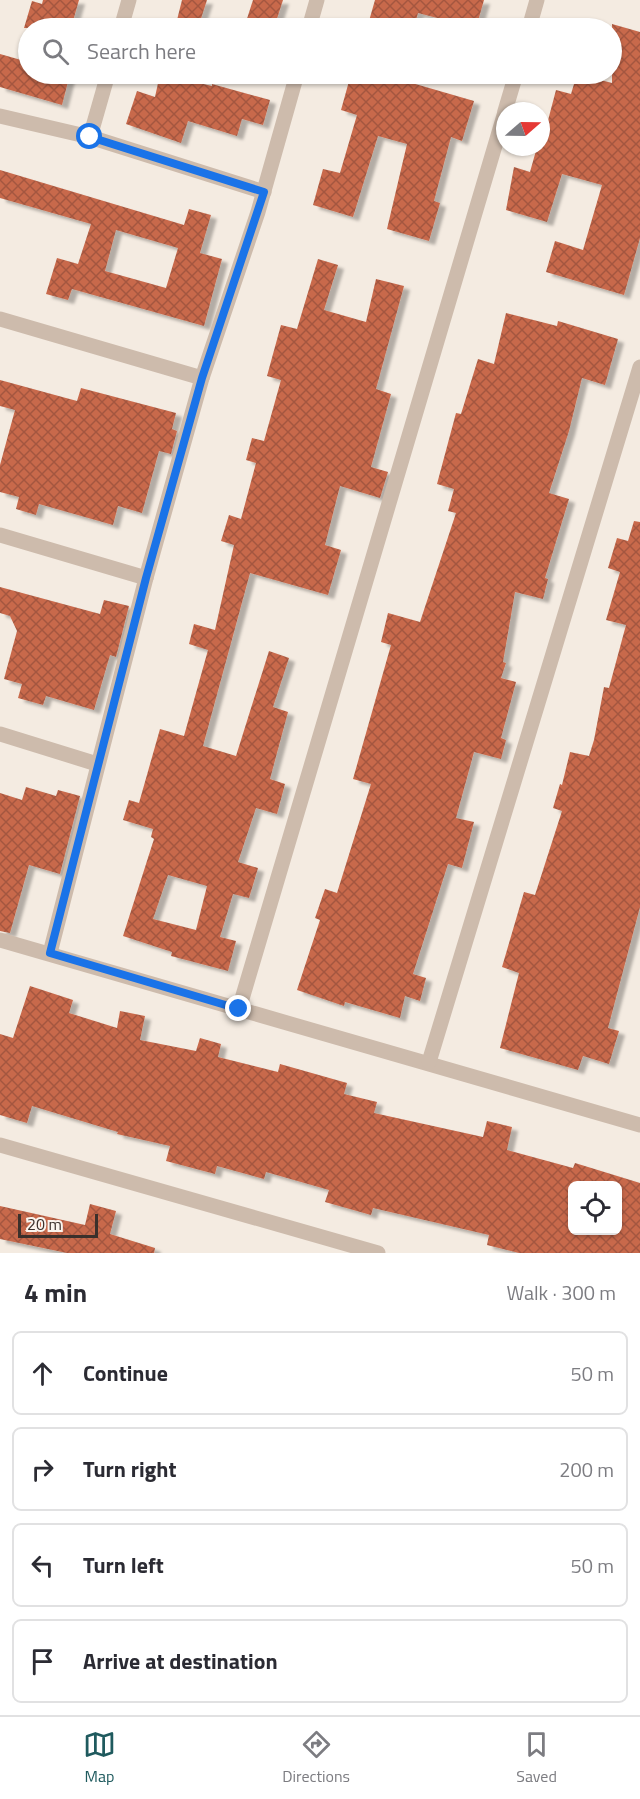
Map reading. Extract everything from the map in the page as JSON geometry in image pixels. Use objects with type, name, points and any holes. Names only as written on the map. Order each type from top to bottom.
[{"type":"street","points":[[124,18],[129,0]]},
{"type":"street","points":[[312,18],[317,0]]},
{"type":"street","points":[[532,18],[537,0]]},
{"type":"street","points":[[90,137],[105,84]]},
{"type":"street","points":[[50,953],[146,578],[202,378],[264,192],[294,84]]},
{"type":"street","points":[[508,102],[513,84]]},
{"type":"street","points":[[0,116],[90,137],[264,192]]},
{"type":"street","points":[[239,1009],[496,141]]},
{"type":"street","points":[[0,319],[202,378]]},
{"type":"street","points":[[429,1062],[640,367]]},
{"type":"street","points":[[0,534],[146,578]]},
{"type":"street","points":[[0,734],[97,765]]},
{"type":"street","points":[[0,940],[429,1062],[640,1125]]},
{"type":"street","points":[[0,1145],[378,1253]]},
{"type":"building","points":[[43,0],[79,0],[74,18],[27,18],[32,1],[42,4]]},
{"type":"building","points":[[182,0],[207,0],[201,18],[178,18]]},
{"type":"building","points":[[253,0],[283,0],[277,18],[247,18]]},
{"type":"building","points":[[375,0],[484,0],[479,18],[437,18],[418,13],[417,18],[370,18]]},
{"type":"building","points":[[622,27],[640,32],[640,238],[624,295],[546,272],[555,241],[583,250],[602,185],[562,174],[547,222],[506,210],[514,167],[530,172],[534,156],[550,156],[550,113],[556,90],[571,94],[574,84],[622,84]]},
{"type":"building","points":[[0,54],[18,59],[18,84],[67,84],[62,105],[0,87]]},
{"type":"building","points":[[158,84],[212,86],[212,84],[270,100],[263,125],[242,119],[237,136],[188,121],[181,143],[126,124],[137,91],[155,97]]},
{"type":"building","points":[[348,84],[415,84],[474,101],[462,141],[451,137],[434,201],[440,203],[429,241],[387,229],[407,144],[378,136],[353,217],[313,205],[323,169],[340,173],[357,115],[341,110]]},
{"type":"building","points":[[0,170],[184,225],[189,209],[211,215],[200,253],[222,259],[204,326],[72,289],[68,300],[46,294],[57,258],[78,264],[91,224],[0,198]],"holes":[[[116,230],[178,248],[166,288],[105,271]]]},
{"type":"building","points":[[318,259],[338,265],[324,310],[366,322],[376,279],[404,286],[376,389],[391,394],[371,467],[388,472],[380,498],[340,486],[325,545],[341,550],[328,595],[250,573],[203,746],[236,756],[269,651],[289,658],[273,707],[288,712],[270,779],[285,784],[277,814],[256,808],[238,862],[258,868],[249,898],[233,894],[220,937],[236,941],[228,971],[171,956],[172,952],[123,936],[154,839],[151,837],[153,829],[123,820],[129,800],[139,803],[160,729],[184,736],[208,650],[189,644],[194,624],[215,630],[234,545],[221,541],[229,515],[241,519],[256,463],[246,460],[252,438],[264,441],[281,380],[267,376],[281,325],[297,329]],"holes":[[[168,875],[207,886],[196,930],[153,919]]]},
{"type":"building","points":[[506,313],[557,326],[558,321],[618,339],[605,385],[582,378],[569,431],[549,493],[569,499],[545,578],[548,579],[543,599],[515,592],[503,662],[506,663],[501,678],[516,682],[501,738],[506,740],[501,759],[474,752],[456,818],[474,822],[462,868],[448,864],[413,974],[426,978],[420,1001],[405,996],[400,1018],[345,1002],[344,1006],[297,990],[320,920],[315,918],[325,889],[337,893],[371,784],[353,779],[391,645],[381,642],[388,613],[420,622],[456,513],[448,511],[454,489],[437,484],[456,413],[461,414],[478,359],[494,364]]},
{"type":"building","points":[[0,380],[77,401],[81,388],[176,413],[172,429],[177,431],[171,454],[159,451],[142,513],[118,506],[113,525],[39,504],[36,515],[16,509],[19,497],[0,492],[0,465],[15,410],[0,406]]},
{"type":"building","points":[[634,521],[640,522],[640,907],[608,1028],[619,1031],[609,1064],[583,1056],[578,1070],[500,1048],[519,973],[502,967],[524,892],[535,895],[562,811],[553,808],[560,784],[562,785],[570,752],[589,756],[594,740],[604,687],[609,688],[626,625],[606,620],[620,572],[608,568],[617,538],[628,541]]},
{"type":"building","points":[[0,587],[100,614],[104,600],[129,606],[116,657],[110,655],[94,710],[46,696],[43,705],[18,698],[22,684],[4,679],[17,631],[10,616],[0,613]]},
{"type":"building","points":[[26,787],[56,796],[58,790],[80,796],[60,874],[29,865],[10,933],[0,931],[0,793],[22,800]]},
{"type":"building","points":[[30,986],[73,1000],[69,1013],[117,1028],[120,1011],[145,1016],[140,1040],[196,1051],[200,1038],[221,1044],[218,1057],[278,1072],[280,1064],[347,1083],[344,1094],[377,1102],[374,1113],[483,1137],[487,1121],[512,1127],[507,1150],[573,1168],[575,1163],[640,1183],[640,1253],[519,1253],[487,1245],[489,1235],[373,1208],[371,1215],[325,1202],[329,1190],[266,1172],[264,1179],[217,1166],[215,1174],[166,1161],[170,1146],[117,1134],[118,1132],[32,1106],[27,1123],[0,1115],[0,1034],[13,1038]]},
{"type":"building","points":[[90,1204],[116,1211],[110,1234],[155,1248],[154,1253],[67,1253],[0,1239],[0,1206],[85,1225]]},
{"type":"route","points":[[90,137],[264,192],[202,378],[146,578],[50,953],[239,1009]]}]
